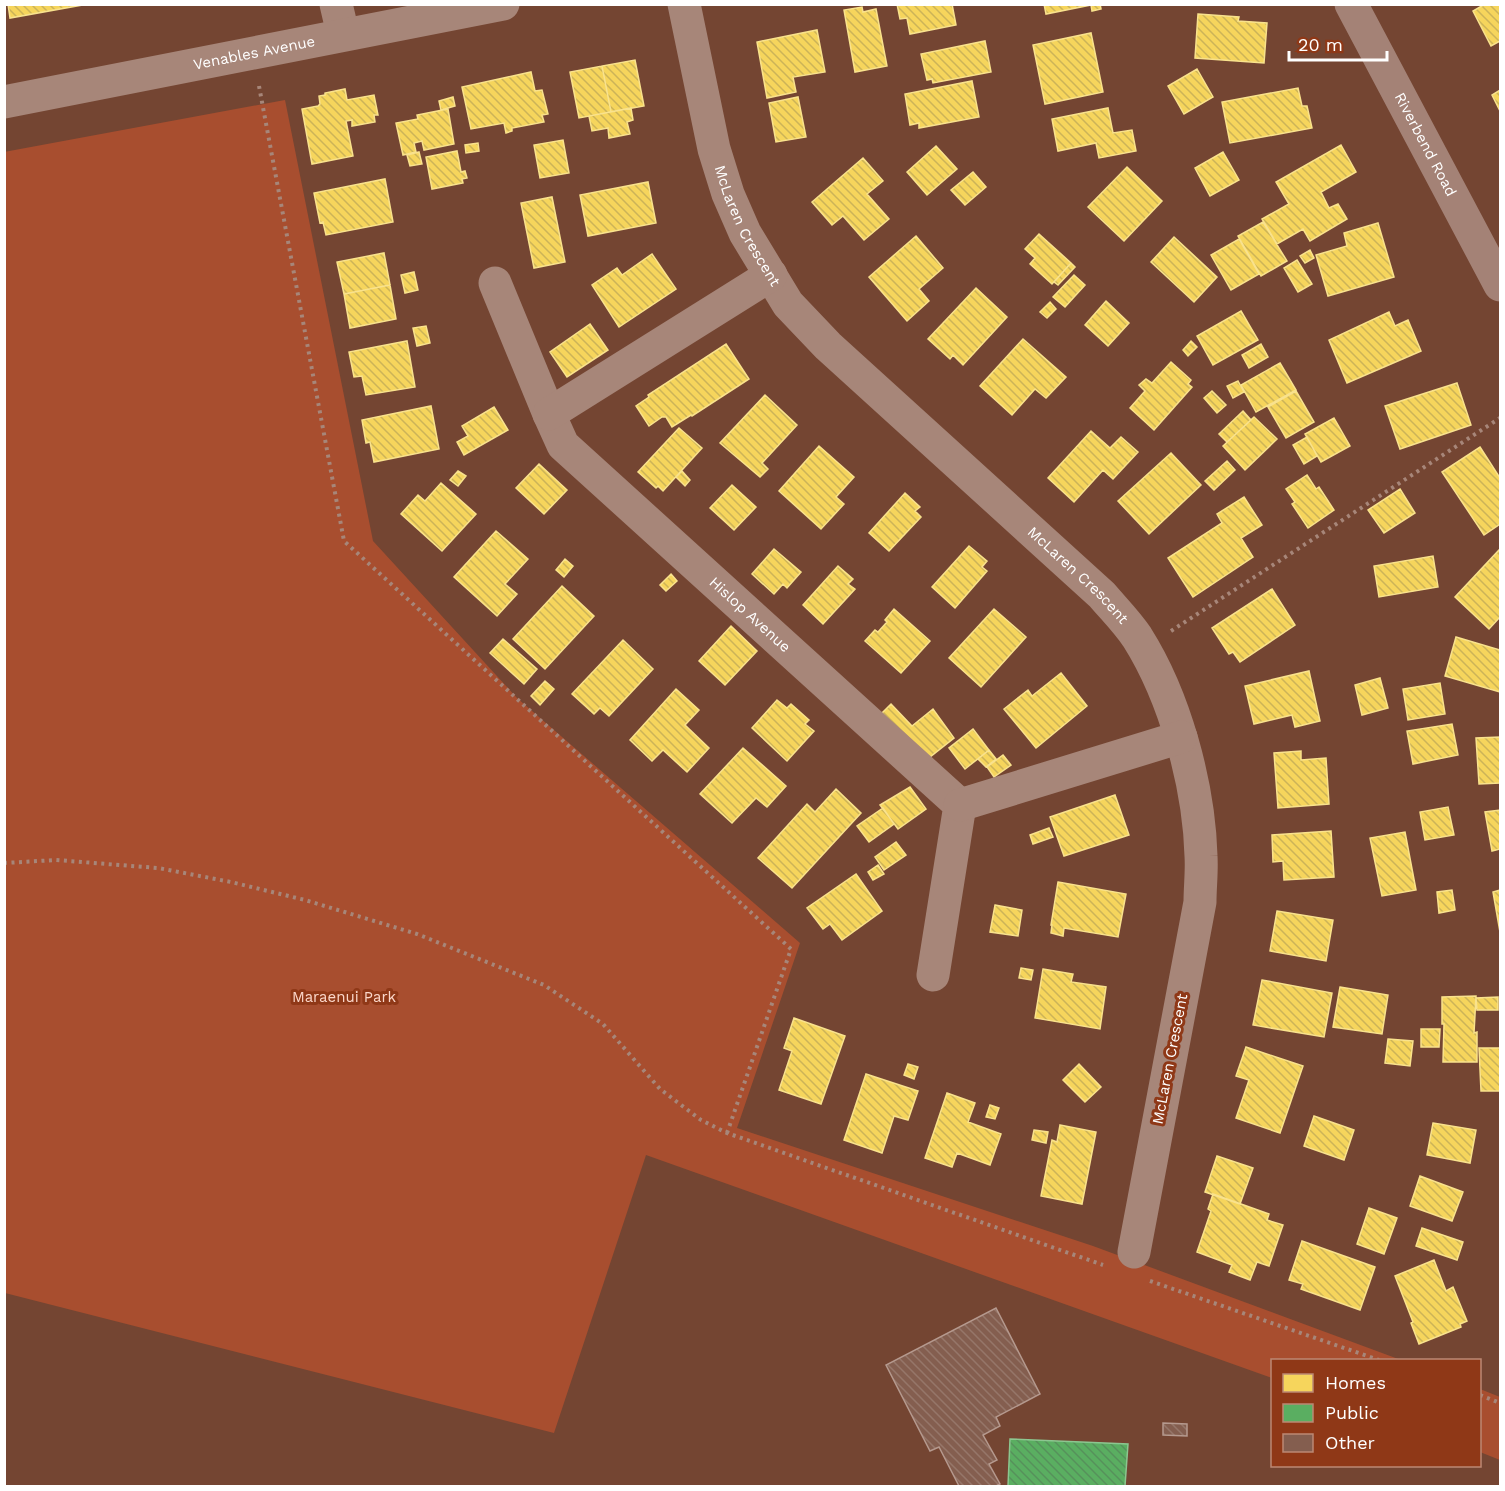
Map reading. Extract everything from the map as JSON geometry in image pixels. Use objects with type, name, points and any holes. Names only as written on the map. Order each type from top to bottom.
[{"type":"main road","name":"Riverbend Road","points":[[1352,4],[1500,285]]},
{"type":"street","name":"Venables Avenue","points":[[4,102],[253,55],[340,19],[503,4]]},
{"type":"street","name":"McLaren Crescent","points":[[684,4],[714,149],[728,194],[745,233],[789,304],[828,346],[1102,595],[1137,637],[1165,693],[1181,736],[1198,814],[1202,857],[1200,902],[1130,1266]]},
{"type":"street","points":[[549,414],[771,274]]},
{"type":"street","name":"Hislop Avenue","points":[[495,283],[564,445],[960,806]]},
{"type":"street","points":[[933,975],[960,806],[1181,736]]},
{"type":"path","points":[[253,55],[344,541],[791,949],[727,1132]]},
{"type":"path","points":[[1137,637],[1153,633],[1166,634],[1500,418]]},
{"type":"path","points":[[4,863],[56,861],[158,868],[231,882],[305,900],[417,934],[544,985],[603,1024],[660,1089],[701,1120],[727,1132],[1130,1266],[1376,1359]]},
{"type":"path","points":[[1481,1396],[1500,1403]]},
{"type":"green space","name":"Maraenui Park","points":[[285,100],[373,541],[517,698],[800,943],[737,1128],[1093,1246],[1398,1359],[1271,1359],[1271,1378],[646,1155],[554,1433],[5,1293],[4,152]]},
{"type":"green space","points":[[1481,1389],[1500,1397],[1500,1460],[1481,1452]]},
{"type":"building: Homes","points":[[8,4],[82,4],[82,5],[10,18]]},
{"type":"building: Homes","points":[[897,4],[952,4],[956,25],[910,34],[907,18],[900,19]]},
{"type":"building: Homes","points":[[1044,4],[1100,4],[1101,9],[1092,11],[1091,5],[1046,14]]},
{"type":"building: Homes","points":[[1485,4],[1500,4],[1500,41],[1491,46],[1473,11]]},
{"type":"building: Homes","points":[[862,7],[863,12],[876,9],[887,66],[855,72],[844,10]]},
{"type":"building: Homes","points":[[1198,14],[1239,17],[1238,21],[1267,23],[1264,63],[1195,58]]},
{"type":"building: Homes","points":[[817,30],[825,72],[793,77],[796,92],[767,98],[757,42]]},
{"type":"building: Homes","points":[[1091,33],[1103,92],[1045,104],[1033,45]]},
{"type":"building: Homes","points":[[985,41],[991,72],[933,83],[932,79],[927,80],[921,54]]},
{"type":"building: Homes","points":[[635,60],[644,106],[611,112],[602,66]]},
{"type":"building: Homes","points":[[602,66],[611,112],[579,118],[570,72]]},
{"type":"building: Homes","points":[[1197,69],[1213,97],[1184,114],[1168,86]]},
{"type":"building: Homes","points":[[531,72],[535,91],[542,90],[548,114],[542,115],[544,122],[512,128],[512,131],[506,133],[504,123],[471,129],[462,87]]},
{"type":"building: Homes","points":[[972,81],[979,117],[919,128],[919,123],[910,125],[905,94]]},
{"type":"building: Homes","points":[[1298,88],[1302,106],[1307,106],[1312,128],[1230,143],[1222,102]]},
{"type":"building: Homes","points":[[345,89],[347,100],[374,95],[378,115],[374,115],[375,122],[352,126],[352,120],[346,121],[353,156],[312,164],[302,109],[318,106],[319,96],[325,93]]},
{"type":"building: Homes","points":[[1500,90],[1500,111],[1492,95]]},
{"type":"building: Homes","points":[[453,97],[455,106],[441,110],[439,101]]},
{"type":"building: Homes","points":[[798,97],[806,137],[776,142],[769,103]]},
{"type":"building: Homes","points":[[631,108],[633,120],[627,122],[630,134],[609,138],[608,128],[592,131],[589,116]]},
{"type":"building: Homes","points":[[1108,108],[1113,133],[1132,130],[1136,151],[1099,158],[1096,143],[1058,151],[1052,119]]},
{"type":"building: Homes","points":[[448,109],[454,144],[424,150],[422,141],[414,143],[416,152],[403,155],[396,123],[418,119],[417,115]]},
{"type":"building: Homes","points":[[563,140],[569,173],[540,178],[534,145]]},
{"type":"building: Homes","points":[[478,143],[479,151],[466,153],[465,145]]},
{"type":"building: Homes","points":[[1341,145],[1356,172],[1321,192],[1329,208],[1338,204],[1347,219],[1310,241],[1303,229],[1277,244],[1262,219],[1289,204],[1276,182]]},
{"type":"building: Homes","points":[[936,146],[957,169],[927,195],[907,172]]},
{"type":"building: Homes","points":[[457,151],[461,172],[465,171],[467,178],[462,179],[463,183],[432,189],[426,157]]},
{"type":"building: Homes","points":[[419,152],[422,164],[410,166],[407,155]]},
{"type":"building: Homes","points":[[1223,152],[1239,180],[1210,196],[1195,168]]},
{"type":"building: Homes","points":[[863,158],[883,181],[867,194],[889,219],[864,240],[843,216],[832,225],[812,202]]},
{"type":"building: Homes","points":[[1127,167],[1162,201],[1124,241],[1088,207]]},
{"type":"building: Homes","points":[[973,172],[986,187],[965,205],[951,190]]},
{"type":"building: Homes","points":[[385,179],[393,222],[326,235],[323,222],[320,223],[314,193]]},
{"type":"building: Homes","points":[[648,182],[656,223],[588,236],[580,195]]},
{"type":"building: Homes","points":[[552,197],[565,262],[534,268],[521,203]]},
{"type":"building: Homes","points":[[1263,222],[1287,261],[1261,276],[1238,236]]},
{"type":"building: Homes","points":[[1378,223],[1394,277],[1328,296],[1316,255],[1347,246],[1344,233]]},
{"type":"building: Homes","points":[[1039,234],[1071,263],[1052,284],[1030,264],[1035,258],[1025,249]]},
{"type":"building: Homes","points":[[916,236],[943,268],[919,289],[929,301],[907,321],[869,277]]},
{"type":"building: Homes","points":[[1174,237],[1217,277],[1194,302],[1151,262]]},
{"type":"building: Homes","points":[[1239,239],[1259,274],[1231,290],[1211,255]]},
{"type":"building: Homes","points":[[1310,250],[1314,258],[1305,263],[1300,256]]},
{"type":"building: Homes","points":[[384,253],[390,285],[344,294],[337,262]]},
{"type":"building: Homes","points":[[652,254],[676,289],[619,327],[592,285],[617,268],[622,275]]},
{"type":"building: Homes","points":[[1297,260],[1312,284],[1298,292],[1284,268]]},
{"type":"building: Homes","points":[[1071,263],[1075,267],[1058,285],[1054,282]]},
{"type":"building: Homes","points":[[414,272],[418,290],[405,293],[401,275]]},
{"type":"building: Homes","points":[[1074,275],[1085,285],[1065,307],[1053,297]]},
{"type":"building: Homes","points":[[390,285],[396,319],[350,328],[344,294]]},
{"type":"building: Homes","points":[[976,288],[1007,317],[963,365],[953,355],[950,359],[928,339]]},
{"type":"building: Homes","points":[[1106,301],[1129,323],[1108,346],[1085,325]]},
{"type":"building: Homes","points":[[1050,302],[1056,309],[1047,318],[1040,312]]},
{"type":"building: Homes","points":[[1241,311],[1258,340],[1213,365],[1197,336]]},
{"type":"building: Homes","points":[[1389,312],[1395,326],[1408,320],[1421,351],[1347,383],[1329,340]]},
{"type":"building: Homes","points":[[590,324],[608,350],[567,377],[550,352]]},
{"type":"building: Homes","points":[[426,326],[430,343],[417,346],[413,328]]},
{"type":"building: Homes","points":[[1023,339],[1066,377],[1046,398],[1035,389],[1012,415],[980,386]]},
{"type":"building: Homes","points":[[407,341],[415,387],[366,395],[362,376],[354,377],[349,352]]},
{"type":"building: Homes","points":[[1191,341],[1197,347],[1188,356],[1183,350]]},
{"type":"building: Homes","points":[[726,344],[749,379],[672,427],[666,417],[662,417],[649,426],[636,406],[649,397],[648,395]]},
{"type":"building: Homes","points":[[1261,344],[1268,357],[1249,368],[1242,355]]},
{"type":"building: Homes","points":[[1171,362],[1191,380],[1188,384],[1192,387],[1154,430],[1130,408],[1145,391],[1139,385],[1146,379],[1152,383]]},
{"type":"building: Homes","points":[[1280,363],[1296,390],[1256,412],[1241,385]]},
{"type":"building: Homes","points":[[1238,381],[1244,392],[1233,398],[1227,386]]},
{"type":"building: Homes","points":[[1457,383],[1471,425],[1400,449],[1385,406]]},
{"type":"building: Homes","points":[[1212,391],[1226,405],[1217,413],[1204,398]]},
{"type":"building: Homes","points":[[1296,391],[1314,422],[1286,438],[1268,407]]},
{"type":"building: Homes","points":[[765,395],[797,425],[762,463],[768,469],[760,477],[720,443]]},
{"type":"building: Homes","points":[[431,406],[439,449],[374,462],[370,442],[366,443],[362,420]]},
{"type":"building: Homes","points":[[494,407],[508,430],[464,455],[457,442],[468,436],[462,426]]},
{"type":"building: Homes","points":[[1243,411],[1251,420],[1227,442],[1219,434]]},
{"type":"building: Homes","points":[[1254,417],[1277,439],[1245,470],[1223,446]]},
{"type":"building: Homes","points":[[1334,418],[1350,446],[1321,462],[1305,434]]},
{"type":"building: Homes","points":[[679,428],[702,448],[663,491],[658,486],[656,488],[638,472]]},
{"type":"building: Homes","points":[[1091,431],[1110,448],[1121,437],[1138,452],[1113,479],[1103,470],[1074,502],[1048,478]]},
{"type":"building: Homes","points":[[1307,437],[1317,456],[1304,464],[1293,445]]},
{"type":"building: Homes","points":[[819,446],[854,477],[836,497],[844,504],[821,529],[779,491]]},
{"type":"building: Homes","points":[[1480,447],[1500,478],[1500,524],[1484,535],[1442,472]]},
{"type":"building: Homes","points":[[1171,453],[1201,485],[1149,534],[1118,501]]},
{"type":"building: Homes","points":[[1227,461],[1235,470],[1214,490],[1205,481]]},
{"type":"building: Homes","points":[[539,464],[567,490],[544,514],[516,488]]},
{"type":"building: Homes","points":[[458,471],[466,476],[458,486],[450,480]]},
{"type":"building: Homes","points":[[682,471],[690,480],[685,486],[676,477]]},
{"type":"building: Homes","points":[[1307,475],[1316,489],[1319,487],[1334,510],[1308,528],[1292,504],[1295,502],[1286,489]]},
{"type":"building: Homes","points":[[441,483],[476,514],[442,551],[401,514],[418,495],[425,501]]},
{"type":"building: Homes","points":[[732,485],[756,507],[734,530],[710,508]]},
{"type":"building: Homes","points":[[1400,489],[1415,513],[1384,533],[1368,510]]},
{"type":"building: Homes","points":[[905,493],[920,507],[915,511],[921,517],[889,551],[869,533]]},
{"type":"building: Homes","points":[[1244,497],[1262,525],[1241,538],[1253,557],[1193,597],[1168,558],[1222,523],[1217,514]]},
{"type":"building: Homes","points":[[496,531],[528,559],[505,584],[517,594],[497,616],[454,577]]},
{"type":"building: Homes","points":[[969,546],[987,561],[982,567],[987,571],[955,608],[932,587]]},
{"type":"building: Homes","points":[[774,549],[801,572],[787,588],[783,584],[774,594],[752,574]]},
{"type":"building: Homes","points":[[1500,549],[1500,617],[1489,629],[1455,597]]},
{"type":"building: Homes","points":[[1433,556],[1438,587],[1379,597],[1374,566]]},
{"type":"building: Homes","points":[[565,559],[573,566],[564,577],[556,570]]},
{"type":"building: Homes","points":[[838,566],[853,579],[848,584],[855,589],[823,624],[803,605]]},
{"type":"building: Homes","points":[[671,574],[677,581],[666,591],[660,585]]},
{"type":"building: Homes","points":[[562,586],[594,616],[545,669],[513,639]]},
{"type":"building: Homes","points":[[1272,589],[1295,625],[1240,662],[1233,652],[1229,654],[1212,628]]},
{"type":"building: Homes","points":[[894,609],[930,641],[901,673],[865,641],[875,630],[878,632]]},
{"type":"building: Homes","points":[[994,609],[1026,637],[981,687],[949,658]]},
{"type":"building: Homes","points":[[731,626],[757,651],[725,685],[699,661]]},
{"type":"building: Homes","points":[[1456,637],[1500,650],[1500,692],[1445,676]]},
{"type":"building: Homes","points":[[503,639],[537,669],[524,684],[490,653]]},
{"type":"building: Homes","points":[[623,640],[653,669],[609,716],[600,708],[594,714],[572,694]]},
{"type":"building: Homes","points":[[1309,671],[1320,721],[1295,727],[1292,715],[1254,724],[1245,686]]},
{"type":"building: Homes","points":[[1061,673],[1087,706],[1036,748],[1004,709],[1028,690],[1032,696]]},
{"type":"building: Homes","points":[[1380,678],[1388,708],[1362,715],[1355,685]]},
{"type":"building: Homes","points":[[545,681],[554,689],[540,705],[531,696]]},
{"type":"building: Homes","points":[[1440,683],[1445,714],[1408,720],[1403,689]]},
{"type":"building: Homes","points":[[676,689],[699,710],[685,725],[709,748],[687,772],[663,750],[652,761],[630,740]]},
{"type":"building: Homes","points":[[777,700],[787,708],[791,704],[809,720],[805,724],[814,731],[787,761],[752,728]]},
{"type":"building: Homes","points":[[891,704],[912,726],[933,709],[954,738],[930,757],[881,714]]},
{"type":"building: Homes","points":[[1452,724],[1458,755],[1413,764],[1407,731]]},
{"type":"building: Homes","points":[[973,729],[989,750],[965,769],[949,748]]},
{"type":"building: Homes","points":[[1500,737],[1500,783],[1479,784],[1476,738]]},
{"type":"building: Homes","points":[[743,748],[786,786],[767,807],[756,798],[732,823],[700,794]]},
{"type":"building: Homes","points":[[989,750],[996,759],[986,767],[978,759]]},
{"type":"building: Homes","points":[[1301,751],[1301,760],[1326,758],[1329,804],[1278,808],[1274,753]]},
{"type":"building: Homes","points":[[1003,755],[1011,765],[994,777],[987,767]]},
{"type":"building: Homes","points":[[910,787],[926,809],[898,829],[880,805]]},
{"type":"building: Homes","points":[[836,789],[861,813],[792,888],[758,858],[807,804],[815,812]]},
{"type":"building: Homes","points":[[1115,795],[1129,835],[1064,856],[1050,817]]},
{"type":"building: Homes","points":[[1448,807],[1454,835],[1425,840],[1420,812]]},
{"type":"building: Homes","points":[[883,808],[894,824],[869,842],[857,826]]},
{"type":"building: Homes","points":[[1500,810],[1500,849],[1492,851],[1485,812]]},
{"type":"building: Homes","points":[[1049,828],[1053,837],[1033,844],[1030,835]]},
{"type":"building: Homes","points":[[1331,831],[1334,877],[1284,880],[1283,861],[1273,862],[1272,835]]},
{"type":"building: Homes","points":[[1405,832],[1416,890],[1382,896],[1370,838]]},
{"type":"building: Homes","points":[[896,842],[906,855],[884,870],[875,857]]},
{"type":"building: Homes","points":[[878,865],[884,874],[873,880],[868,872]]},
{"type":"building: Homes","points":[[856,874],[882,911],[842,940],[830,924],[823,929],[807,908]]},
{"type":"building: Homes","points":[[1058,882],[1126,894],[1118,937],[1064,928],[1063,936],[1051,933]]},
{"type":"building: Homes","points":[[1452,890],[1455,910],[1439,913],[1437,892]]},
{"type":"building: Homes","points":[[1500,890],[1500,932],[1493,892]]},
{"type":"building: Homes","points":[[995,905],[1022,910],[1018,936],[990,932]]},
{"type":"building: Homes","points":[[1277,911],[1333,920],[1326,961],[1270,951]]},
{"type":"building: Homes","points":[[1021,968],[1033,970],[1031,980],[1019,978]]},
{"type":"building: Homes","points":[[1043,969],[1073,974],[1071,982],[1106,987],[1100,1029],[1035,1018]]},
{"type":"building: Homes","points":[[1262,980],[1332,993],[1324,1037],[1253,1025]]},
{"type":"building: Homes","points":[[1340,987],[1388,995],[1382,1034],[1333,1027]]},
{"type":"building: Homes","points":[[1476,996],[1474,1033],[1477,1032],[1477,1062],[1443,1062],[1442,997]]},
{"type":"building: Homes","points":[[1498,997],[1498,1010],[1477,1010],[1476,998]]},
{"type":"building: Homes","points":[[794,1018],[845,1036],[821,1104],[779,1090],[792,1051],[784,1048]]},
{"type":"building: Homes","points":[[1421,1029],[1440,1029],[1439,1047],[1421,1047]]},
{"type":"building: Homes","points":[[1388,1039],[1413,1041],[1410,1066],[1385,1063]]},
{"type":"building: Homes","points":[[1246,1047],[1303,1066],[1280,1133],[1236,1118],[1249,1080],[1236,1076]]},
{"type":"building: Homes","points":[[1479,1048],[1500,1048],[1500,1091],[1481,1091]]},
{"type":"building: Homes","points":[[908,1064],[918,1067],[914,1079],[904,1075]]},
{"type":"building: Homes","points":[[1079,1064],[1101,1087],[1085,1102],[1063,1080]]},
{"type":"building: Homes","points":[[866,1074],[918,1091],[908,1120],[894,1116],[882,1153],[844,1140]]},
{"type":"building: Homes","points":[[947,1093],[975,1103],[968,1122],[1001,1134],[990,1165],[957,1153],[952,1167],[925,1158]]},
{"type":"building: Homes","points":[[990,1105],[999,1108],[995,1119],[986,1117]]},
{"type":"building: Homes","points":[[1314,1116],[1354,1130],[1344,1160],[1304,1146]]},
{"type":"building: Homes","points":[[1433,1123],[1476,1130],[1470,1163],[1427,1155]]},
{"type":"building: Homes","points":[[1060,1125],[1096,1132],[1082,1204],[1041,1196],[1052,1140],[1057,1142]]},
{"type":"building: Homes","points":[[1034,1130],[1048,1132],[1046,1143],[1032,1140]]},
{"type":"building: Homes","points":[[1217,1156],[1253,1168],[1240,1204],[1205,1192]]},
{"type":"building: Homes","points":[[1420,1176],[1463,1192],[1452,1221],[1410,1206]]},
{"type":"building: Homes","points":[[1213,1194],[1269,1214],[1267,1220],[1283,1225],[1269,1266],[1257,1262],[1250,1280],[1229,1272],[1232,1265],[1197,1252],[1211,1211],[1208,1209]]},
{"type":"building: Homes","points":[[1369,1208],[1397,1218],[1384,1254],[1357,1244]]},
{"type":"building: Homes","points":[[1422,1228],[1463,1242],[1457,1260],[1416,1246]]},
{"type":"building: Homes","points":[[1302,1241],[1375,1267],[1360,1310],[1301,1289],[1303,1284],[1289,1280]]},
{"type":"building: Homes","points":[[1434,1260],[1446,1291],[1453,1287],[1467,1321],[1460,1324],[1461,1327],[1419,1344],[1395,1276]]},
{"type":"building: Public","points":[[1010,1439],[1128,1444],[1125,1486],[1008,1486]]},
{"type":"building: Other","points":[[996,1308],[1040,1394],[996,1417],[1000,1426],[983,1435],[997,1460],[989,1464],[1000,1484],[996,1486],[959,1486],[939,1447],[930,1451],[886,1365]]},
{"type":"building: Other","points":[[1163,1423],[1187,1424],[1187,1436],[1163,1435]]}]
